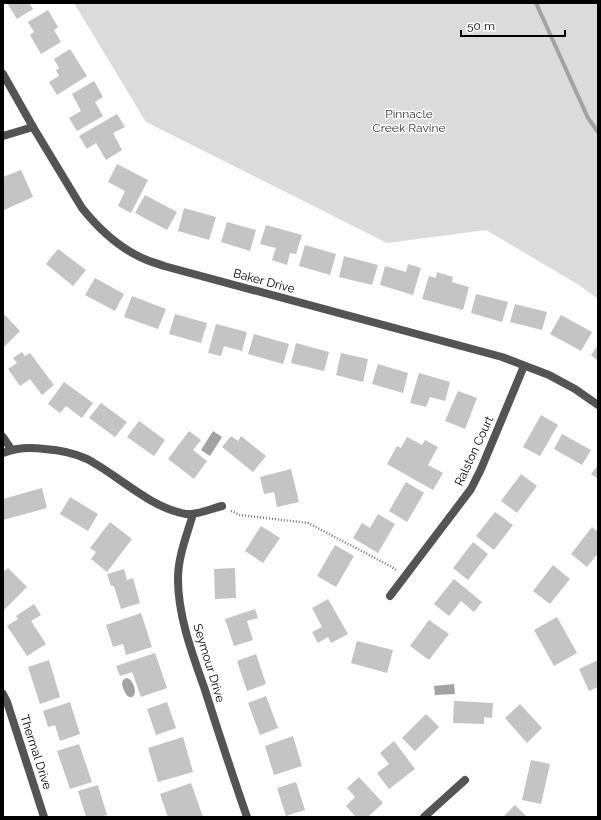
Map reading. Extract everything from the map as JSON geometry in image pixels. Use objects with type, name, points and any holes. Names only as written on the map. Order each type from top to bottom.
[{"type":"street","name":"Baker Drive","points":[[3,74],[74,197],[82,208],[91,219],[119,245],[139,257],[164,266],[502,357],[549,375],[598,405]]},
{"type":"street","points":[[3,136],[33,127]]},
{"type":"street","name":"Ralston Court","points":[[390,596],[465,498],[476,481],[524,366]]},
{"type":"street","points":[[3,437],[11,450]]},
{"type":"street","points":[[3,453],[23,448],[62,450],[87,459],[131,488],[161,505],[180,512],[193,514],[222,506]]},
{"type":"street","name":"Seymour Drive","points":[[193,514],[179,563],[179,599],[189,642],[247,817]]},
{"type":"street","name":"Thermal Drive","points":[[3,694],[7,702],[44,817]]},
{"type":"street","points":[[424,817],[465,780]]},
{"type":"path","points":[[222,506],[240,515],[308,523],[392,567],[405,577]]},
{"type":"green space","name":"Pinnacle Creek Ravine","points":[[74,3],[598,3],[598,299],[579,285],[486,230],[387,243],[146,122]]},
{"type":"shaded area","points":[[213,431],[222,437],[210,456],[201,450]]},
{"type":"shaded area","points":[[126,678],[131,681],[134,687],[135,692],[132,697],[127,696],[123,688],[122,682]]},
{"type":"shaded area","points":[[454,684],[455,694],[435,695],[434,686]]},
{"type":"building","points":[[7,3],[29,3],[33,9],[17,19]]},
{"type":"building","points":[[48,10],[58,27],[54,30],[61,42],[41,54],[30,35],[34,32],[28,22]]},
{"type":"building","points":[[70,49],[87,76],[57,95],[49,82],[59,76],[56,70],[59,68],[54,59]]},
{"type":"building","points":[[94,81],[103,97],[95,102],[103,116],[77,131],[69,118],[81,111],[72,94]]},
{"type":"building","points":[[117,114],[125,127],[113,133],[122,150],[106,160],[96,143],[87,149],[79,136]]},
{"type":"building","points":[[117,164],[148,180],[131,213],[118,206],[125,191],[108,182]]},
{"type":"building","points":[[21,170],[33,197],[4,210],[3,177]]},
{"type":"building","points":[[145,195],[177,212],[167,230],[135,213]]},
{"type":"building","points":[[184,208],[216,217],[209,240],[178,231]]},
{"type":"building","points":[[227,222],[256,230],[250,251],[221,242]]},
{"type":"building","points":[[266,225],[302,235],[296,254],[290,253],[287,265],[272,260],[276,248],[260,244]]},
{"type":"building","points":[[305,245],[336,254],[330,275],[299,266]]},
{"type":"building","points":[[58,249],[86,270],[73,286],[46,264]]},
{"type":"building","points":[[344,256],[378,265],[372,285],[339,277]]},
{"type":"building","points":[[408,264],[421,268],[413,295],[380,285],[385,266],[406,272]]},
{"type":"building","points":[[437,272],[453,277],[452,282],[469,287],[463,310],[422,299],[429,276],[436,278]]},
{"type":"building","points":[[95,278],[124,294],[115,311],[85,295]]},
{"type":"building","points":[[476,294],[508,302],[502,322],[471,313]]},
{"type":"building","points":[[132,296],[166,309],[158,329],[124,317]]},
{"type":"building","points":[[515,304],[547,312],[542,330],[510,322]]},
{"type":"building","points":[[3,313],[20,331],[5,346],[3,344]]},
{"type":"building","points":[[175,314],[207,323],[201,343],[169,334]]},
{"type":"building","points":[[561,315],[592,332],[581,351],[550,334]]},
{"type":"building","points":[[216,324],[247,332],[242,351],[224,346],[221,356],[208,353]]},
{"type":"building","points":[[254,334],[289,344],[283,364],[248,354]]},
{"type":"building","points":[[296,343],[329,352],[324,371],[291,363]]},
{"type":"building","points":[[598,345],[598,361],[591,355]]},
{"type":"building","points":[[22,352],[25,356],[30,353],[54,385],[42,395],[30,379],[20,386],[8,369],[17,363],[13,358]]},
{"type":"building","points":[[341,353],[368,359],[363,382],[336,375]]},
{"type":"building","points":[[378,364],[408,373],[403,393],[372,384]]},
{"type":"building","points":[[419,373],[450,382],[445,401],[430,397],[426,407],[410,403]]},
{"type":"building","points":[[64,382],[93,403],[82,418],[66,406],[60,413],[48,404]]},
{"type":"building","points":[[458,391],[477,398],[465,429],[445,421]]},
{"type":"building","points":[[101,403],[127,422],[115,437],[89,418]]},
{"type":"building","points":[[541,415],[558,425],[540,456],[523,447]]},
{"type":"building","points":[[139,421],[165,440],[154,456],[127,437]]},
{"type":"building","points":[[189,431],[201,440],[193,450],[207,461],[194,479],[168,459]]},
{"type":"building","points":[[562,434],[591,450],[582,465],[554,449]]},
{"type":"building","points":[[231,436],[238,441],[241,436],[266,456],[253,472],[222,447]]},
{"type":"building","points":[[407,437],[422,445],[425,440],[438,447],[428,465],[443,473],[433,490],[387,464],[397,446],[401,448]]},
{"type":"building","points":[[598,465],[598,479],[591,474]]},
{"type":"building","points":[[291,469],[299,502],[277,507],[274,492],[264,494],[260,477]]},
{"type":"building","points":[[521,474],[537,486],[517,513],[501,501]]},
{"type":"building","points":[[406,482],[424,493],[407,522],[389,511]]},
{"type":"building","points":[[42,488],[47,508],[3,520],[3,499]]},
{"type":"building","points":[[70,497],[98,514],[88,531],[60,514]]},
{"type":"building","points":[[495,512],[513,525],[494,550],[476,536]]},
{"type":"building","points":[[378,514],[395,524],[378,553],[353,538],[362,523],[370,528]]},
{"type":"building","points":[[110,522],[132,539],[107,572],[91,559],[96,552],[90,548]]},
{"type":"building","points":[[261,526],[280,538],[263,563],[245,551]]},
{"type":"building","points":[[592,527],[598,532],[598,553],[587,567],[571,554]]},
{"type":"building","points":[[473,542],[488,554],[468,580],[453,568]]},
{"type":"building","points":[[335,545],[354,556],[336,587],[317,576]]},
{"type":"building","points":[[553,565],[570,579],[550,604],[533,591]]},
{"type":"building","points":[[8,568],[27,587],[3,611],[3,572]]},
{"type":"building","points":[[235,568],[236,598],[215,599],[214,569]]},
{"type":"building","points":[[124,569],[127,580],[133,578],[140,603],[121,609],[114,586],[111,586],[107,574]]},
{"type":"building","points":[[454,579],[482,602],[474,612],[461,601],[449,616],[434,604]]},
{"type":"building","points":[[328,599],[348,634],[331,643],[328,637],[318,643],[312,632],[322,627],[312,608]]},
{"type":"building","points":[[34,604],[41,615],[31,621],[46,644],[27,656],[7,626],[18,619],[16,616]]},
{"type":"building","points":[[255,609],[258,618],[247,621],[253,640],[234,646],[225,619]]},
{"type":"building","points":[[141,613],[152,647],[126,655],[123,644],[113,647],[106,625]]},
{"type":"building","points":[[557,617],[577,653],[554,666],[534,630]]},
{"type":"building","points":[[429,620],[449,634],[429,660],[410,646]]},
{"type":"building","points":[[357,641],[393,650],[387,673],[351,663]]},
{"type":"building","points":[[155,653],[167,688],[141,697],[132,672],[120,676],[116,666]]},
{"type":"building","points":[[256,654],[266,684],[247,691],[237,661]]},
{"type":"building","points":[[49,660],[60,697],[40,704],[28,667]]},
{"type":"building","points":[[598,660],[598,687],[589,691],[579,669]]},
{"type":"building","points":[[266,696],[278,728],[260,735],[248,703]]},
{"type":"building","points":[[454,701],[493,703],[492,718],[484,717],[484,724],[453,723]]},
{"type":"building","points":[[70,702],[80,734],[60,741],[55,725],[48,727],[43,711]]},
{"type":"building","points":[[167,702],[176,728],[156,735],[147,709]]},
{"type":"building","points":[[520,704],[542,728],[527,743],[505,718]]},
{"type":"building","points":[[426,714],[439,727],[415,751],[402,738]]},
{"type":"building","points":[[293,736],[302,766],[274,775],[265,746]]},
{"type":"building","points":[[183,737],[193,772],[158,782],[148,748]]},
{"type":"building","points":[[394,741],[415,769],[389,789],[377,773],[389,764],[380,753]]},
{"type":"building","points":[[79,744],[92,782],[70,789],[57,751]]},
{"type":"building","points":[[531,760],[550,764],[541,804],[522,800]]},
{"type":"building","points":[[359,777],[383,803],[368,817],[356,817],[346,806],[355,797],[347,788]]},
{"type":"building","points":[[296,782],[305,810],[286,816],[277,788]]},
{"type":"building","points":[[191,783],[203,817],[168,817],[160,794]]},
{"type":"building","points":[[98,785],[107,815],[100,817],[86,817],[78,791]]},
{"type":"building","points":[[515,805],[527,817],[503,817]]},
{"type":"waterway","points":[[536,3],[588,118],[598,132]]}]
